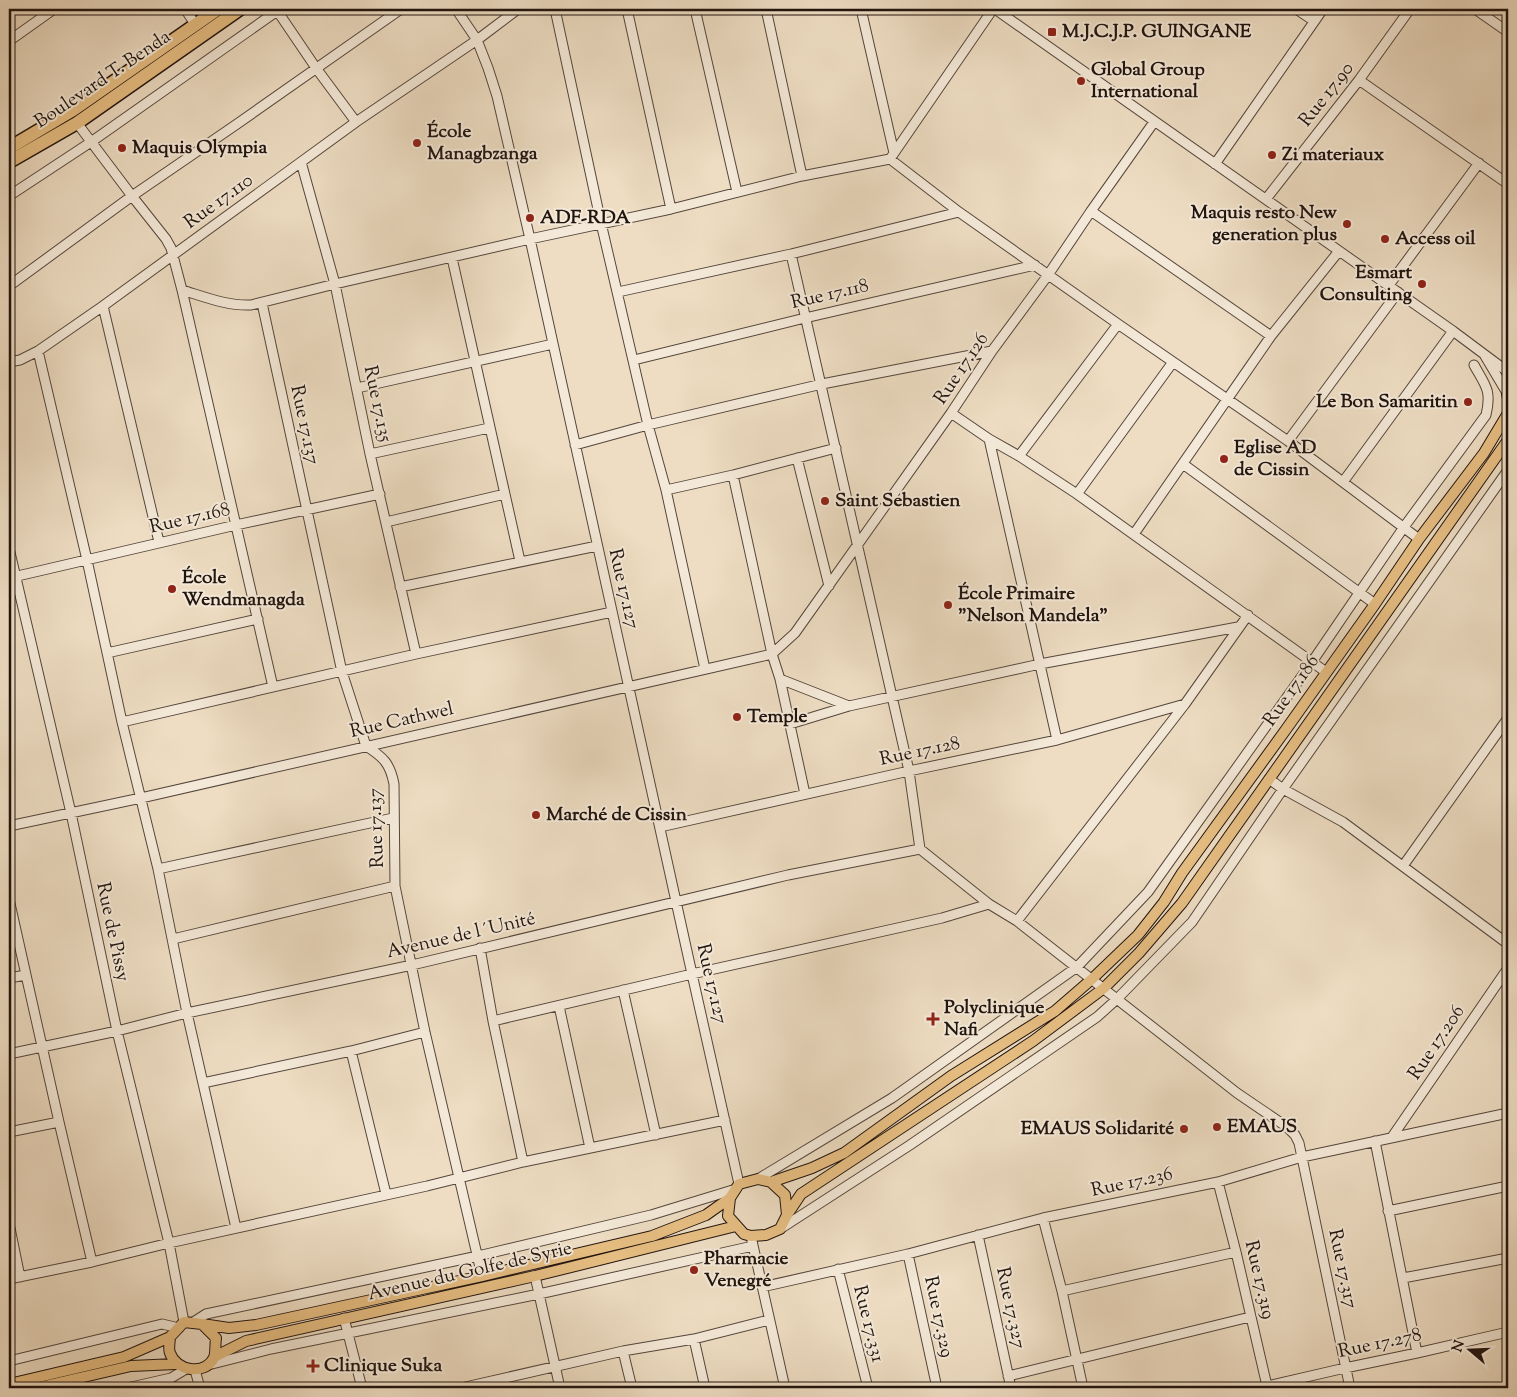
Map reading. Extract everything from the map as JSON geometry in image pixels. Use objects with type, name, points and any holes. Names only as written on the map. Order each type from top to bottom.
[{"type":"highway","name":"Boulevard T. Benda","points":[[9,148],[73,110],[218,9]]},
{"type":"highway","name":"Boulevard T. Benda","points":[[9,162],[77,123],[240,9]]},
{"type":"main road","name":"Rue 17.186","points":[[771,1182],[812,1168],[844,1153],[951,1076],[1055,1011],[1138,936],[1375,604],[1419,539],[1484,453],[1508,413]]},
{"type":"main road","points":[[730,1198],[728,1216],[752,1241],[780,1229],[787,1215],[802,1194],[1033,1041],[1104,988],[1182,903],[1508,440]]},
{"type":"main road","points":[[9,1384],[124,1356],[170,1337],[189,1324],[229,1328],[256,1326],[652,1236],[706,1214],[730,1198],[738,1186],[758,1179],[771,1182],[786,1195],[787,1215]]},
{"type":"main road","name":"Avenue du Golfe de Syrie","points":[[211,1361],[246,1340],[535,1276],[736,1226]]},
{"type":"main road","points":[[36,1388],[131,1366],[176,1364],[190,1370],[211,1361],[216,1338],[189,1324]]},
{"type":"main road","points":[[170,1337],[169,1352],[176,1364]]},
{"type":"street","points":[[9,41],[54,9]]},
{"type":"street","points":[[185,9],[195,24]]},
{"type":"street","points":[[9,196],[91,142],[278,9],[316,68],[356,122]]},
{"type":"street","points":[[9,286],[132,196],[401,9]]},
{"type":"street","name":"Rue 17.127","points":[[456,9],[477,40],[486,61],[496,96],[530,239],[738,1186]]},
{"type":"street","name":"Rue 17.110","points":[[9,362],[20,360],[38,351],[103,306],[356,122],[477,40],[518,9]]},
{"type":"street","points":[[555,9],[601,223],[648,425],[666,490],[705,669]]},
{"type":"street","points":[[628,9],[671,208]]},
{"type":"street","points":[[695,9],[738,192]]},
{"type":"street","points":[[766,9],[802,176]]},
{"type":"street","points":[[861,9],[892,156],[959,212],[1288,441],[1419,539]]},
{"type":"street","points":[[182,290],[218,302],[239,306],[262,303],[334,284],[892,156],[994,9],[1007,12],[1154,122],[1398,292],[1508,372]]},
{"type":"street","points":[[1296,9],[1314,21]]},
{"type":"street","points":[[1215,164],[1323,9]]},
{"type":"street","name":"Rue 17.90","points":[[1266,200],[1360,80],[1410,9]]},
{"type":"street","points":[[1475,9],[1508,32]]},
{"type":"street","points":[[1360,80],[1508,184]]},
{"type":"street","name":"Rue 17.126","points":[[795,633],[1154,122]]},
{"type":"street","points":[[77,123],[171,248],[273,687]]},
{"type":"street","name":"Rue 17.135","points":[[301,162],[334,284],[370,454],[416,654]]},
{"type":"street","points":[[1389,286],[1479,163]]},
{"type":"street","points":[[1091,211],[1271,336]]},
{"type":"street","points":[[618,292],[791,254],[959,212]]},
{"type":"street","points":[[1134,534],[1271,336],[1339,251]]},
{"type":"street","points":[[791,254],[909,771],[920,848]]},
{"type":"street","points":[[452,258],[520,561]]},
{"type":"street","name":"Rue 17.118","points":[[634,360],[1035,265]]},
{"type":"street","points":[[1288,441],[1398,292]]},
{"type":"street","name":"Rue 17.137","points":[[262,303],[342,672],[366,746],[382,756],[392,774],[394,784],[395,886],[425,1032],[482,1276]]},
{"type":"street","points":[[103,306],[159,542]]},
{"type":"street","points":[[1019,456],[1118,324]]},
{"type":"street","points":[[1343,482],[1453,331]]},
{"type":"street","points":[[357,388],[553,344]]},
{"type":"street","points":[[38,351],[87,560],[122,722],[158,870],[187,1013],[236,1228]]},
{"type":"street","points":[[575,445],[648,425],[822,384],[992,351]]},
{"type":"street","points":[[1482,352],[1508,394]]},
{"type":"street","points":[[1077,494],[1173,362]]},
{"type":"street","points":[[758,1179],[892,1098],[1077,967],[1148,892],[1312,662],[1404,527],[1486,414],[1489,392],[1474,364]]},
{"type":"street","points":[[951,413],[1077,494],[1326,672]]},
{"type":"street","points":[[370,454],[489,428]]},
{"type":"street","points":[[989,439],[1056,740]]},
{"type":"street","points":[[666,490],[836,448]]},
{"type":"street","points":[[797,458],[829,586]]},
{"type":"street","points":[[1182,464],[1375,604]]},
{"type":"street","points":[[780,1229],[910,1146],[1097,1017],[1192,922],[1283,789],[1508,470]]},
{"type":"street","points":[[732,475],[805,794]]},
{"type":"street","name":"Rue 17.168","points":[[12,577],[159,542],[380,494]]},
{"type":"street","points":[[386,522],[505,494]]},
{"type":"street","points":[[400,587],[597,546]]},
{"type":"street","name":"Rue de Pissy","points":[[9,548],[12,577],[71,813],[117,1031],[189,1324]]},
{"type":"street","points":[[122,722],[416,654],[612,612]]},
{"type":"street","points":[[1017,921],[1185,704],[1248,615]]},
{"type":"street","points":[[107,653],[258,619]]},
{"type":"street","points":[[790,724],[849,706],[1040,664],[1238,627]]},
{"type":"street","name":"Rue Cathwel","points":[[9,826],[141,798],[772,654],[795,633]]},
{"type":"street","points":[[780,680],[849,706]]},
{"type":"street","name":"Rue 17.128","points":[[660,827],[1056,740],[1185,704]]},
{"type":"street","points":[[1403,866],[1508,718]]},
{"type":"street","points":[[1269,779],[1283,789],[1343,822],[1508,944]]},
{"type":"street","points":[[158,870],[394,818]]},
{"type":"street","name":"Rue 17.317","points":[[920,848],[989,904],[1017,921],[1237,1093],[1287,1127],[1295,1135],[1299,1143],[1350,1388]]},
{"type":"street","name":"Avenue de l´Unité","points":[[9,1054],[117,1031],[187,1013],[412,966],[788,875],[920,848]]},
{"type":"street","points":[[173,939],[395,886]]},
{"type":"street","points":[[9,899],[92,1262]]},
{"type":"street","points":[[493,1021],[942,918],[989,904]]},
{"type":"street","points":[[480,948],[493,1021],[523,1162]]},
{"type":"street","name":"Rue 17.206","points":[[1392,1137],[1508,968]]},
{"type":"street","points":[[9,978],[26,975]]},
{"type":"street","points":[[623,990],[656,1135]]},
{"type":"street","points":[[559,1006],[590,1148]]},
{"type":"street","points":[[203,1083],[351,1051],[425,1032]]},
{"type":"street","points":[[351,1051],[386,1194]]},
{"type":"street","name":"Rue 17.236","points":[[762,1286],[908,1254],[1043,1218],[1218,1182],[1302,1157],[1508,1113]]},
{"type":"street","points":[[9,1279],[92,1262],[523,1162],[725,1120]]},
{"type":"street","points":[[9,1132],[59,1122]]},
{"type":"street","points":[[1375,1141],[1417,1353]]},
{"type":"street","name":"Rue 17.319","points":[[1218,1182],[1236,1252],[1263,1387]]},
{"type":"street","points":[[9,1361],[162,1324],[189,1324],[206,1314],[478,1256],[651,1215],[738,1186]]},
{"type":"street","points":[[1388,1211],[1508,1186]]},
{"type":"street","points":[[1043,1218],[1062,1291],[1083,1388]]},
{"type":"street","points":[[9,1222],[20,1277]]},
{"type":"street","name":"Rue 17.327","points":[[978,1235],[1011,1388]]},
{"type":"street","points":[[211,1361],[539,1294],[752,1241],[785,1388]]},
{"type":"street","points":[[1062,1291],[1236,1252]]},
{"type":"street","name":"Rue 17.329","points":[[908,1254],[937,1388]]},
{"type":"street","points":[[1403,1278],[1508,1258]]},
{"type":"street","name":"Rue 17.331","points":[[838,1269],[868,1388]]},
{"type":"street","points":[[535,1276],[560,1388]]},
{"type":"street","points":[[1008,1376],[1250,1317]]},
{"type":"street","points":[[344,1318],[362,1388]]},
{"type":"street","points":[[461,1388],[623,1351],[694,1339],[769,1320]]},
{"type":"street","name":"Rue 17.278","points":[[1263,1387],[1508,1332]]},
{"type":"street","points":[[694,1339],[705,1388]]},
{"type":"street","points":[[623,1351],[632,1388]]},
{"type":"street","points":[[128,1388],[171,1378],[190,1370],[200,1388]]},
{"type":"place","name":"M.J.C.J.P. GUINGANE","points":[[1052,32]]},
{"type":"place","name":"Global Group International","points":[[1081,81]]},
{"type":"place","name":"École Managbzanga","points":[[417,143]]},
{"type":"place","name":"Maquis Olympia","points":[[122,148]]},
{"type":"place","name":"Zi materiaux","points":[[1272,155]]},
{"type":"place","name":"ADF-RDA","points":[[530,218]]},
{"type":"place","name":"Maquis resto New generation plus","points":[[1347,224]]},
{"type":"place","name":"Access oil","points":[[1385,239]]},
{"type":"place","name":"Esmart Consulting","points":[[1422,284]]},
{"type":"place","name":"Le Bon Samaritin","points":[[1468,402]]},
{"type":"place","name":"Eglise AD de Cissin","points":[[1224,459]]},
{"type":"place","name":"Saint Sebastien","points":[[825,501]]},
{"type":"place","name":"École Wendmanagda","points":[[172,589]]},
{"type":"place","name":"École Primaire \"Nelson Mandela\"","points":[[948,605]]},
{"type":"place","name":"Temple","points":[[737,717]]},
{"type":"place","name":"Marché de Cissin","points":[[536,815]]},
{"type":"place","name":"Polyclinique Nafi","points":[[933,1019]]},
{"type":"place","name":"EMAUS","points":[[1217,1127]]},
{"type":"place","name":"EMAUS Solidarité","points":[[1184,1129]]},
{"type":"place","name":"Pharmacie Venegré","points":[[694,1270]]},
{"type":"place","name":"Clinique Suka","points":[[313,1366]]}]
